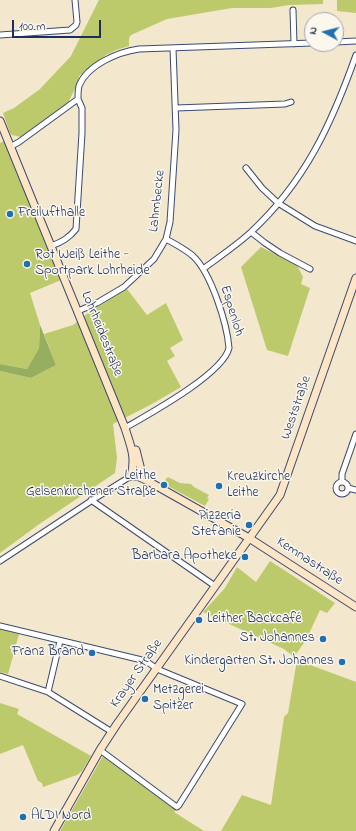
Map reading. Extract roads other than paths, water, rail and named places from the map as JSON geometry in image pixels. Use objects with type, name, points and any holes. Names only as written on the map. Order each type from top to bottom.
[{"type":"street","points":[[0,35],[70,30],[76,25],[77,22],[75,0]]},
{"type":"street","points":[[293,10],[294,44]]},
{"type":"street","points":[[344,42],[356,41]]},
{"type":"street","points":[[51,246],[65,240],[76,228],[82,133],[82,108],[78,99],[79,86],[98,64],[129,50],[304,43]]},
{"type":"street","name":"Lahmbecke","points":[[78,311],[97,303],[124,287],[154,259],[166,239],[170,222],[176,108],[173,48]]},
{"type":"street","points":[[203,269],[251,232],[278,203],[299,176],[324,134],[338,104],[356,55]]},
{"type":"street","points":[[10,147],[78,99]]},
{"type":"street","points":[[176,108],[286,104],[292,102]]},
{"type":"street","name":"Lohrheidestraße","points":[[0,121],[125,428],[131,446],[134,464],[131,476]]},
{"type":"street","points":[[246,168],[262,188],[278,203],[315,226],[356,241]]},
{"type":"street","points":[[251,232],[280,253],[310,269]]},
{"type":"street","name":"Espenloh","points":[[125,428],[163,406],[200,380],[223,360],[228,352],[229,343],[221,311],[210,282],[203,269],[194,257],[186,250],[166,239]]},
{"type":"street","name":"Weststraße","points":[[249,538],[280,495],[356,278]]},
{"type":"street","points":[[342,482],[342,474],[356,434]]},
{"type":"street","name":"Lohrheidestraße","points":[[131,446],[136,450],[140,463],[140,477]]},
{"type":"street","points":[[0,561],[91,500],[131,476],[140,477]]},
{"type":"street","name":"Kemnastraße","points":[[140,477],[249,538],[356,607]]},
{"type":"street","points":[[342,482],[346,484],[348,488],[356,490]]},
{"type":"street","points":[[342,482],[336,486],[337,492],[342,494],[345,493],[348,488]]},
{"type":"street","points":[[91,500],[215,586]]},
{"type":"street","name":"Krayer Straße","points":[[54,831],[100,750],[249,538]]},
{"type":"street","points":[[0,626],[146,661],[157,669],[242,704],[177,807],[100,750]]},
{"type":"street","points":[[48,692],[60,641]]},
{"type":"street","points":[[0,676],[48,692],[112,732]]},
{"type":"place","name":"Freilufthalle","points":[[10,214]]},
{"type":"place","name":"Rot Weiß Leithe - Sportpark Lohrheide","points":[[27,264]]},
{"type":"place","name":"Leithe Gelsenkirchener Straße","points":[[164,485]]},
{"type":"place","name":"Kreuzkirche Leithe","points":[[219,486]]},
{"type":"place","name":"Pizzeria Stefanie","points":[[249,525]]},
{"type":"place","name":"Barbara Apotheke","points":[[245,557]]},
{"type":"place","name":"Leither Backcafé","points":[[199,620]]},
{"type":"place","name":"St. Johannes","points":[[323,639]]},
{"type":"place","name":"Franz Brand","points":[[92,653]]},
{"type":"place","name":"Kindergarten St. Johannes","points":[[342,662]]},
{"type":"place","name":"Metzgerei Spitzer","points":[[145,699]]},
{"type":"place","name":"ALDI Nord","points":[[23,817]]}]
